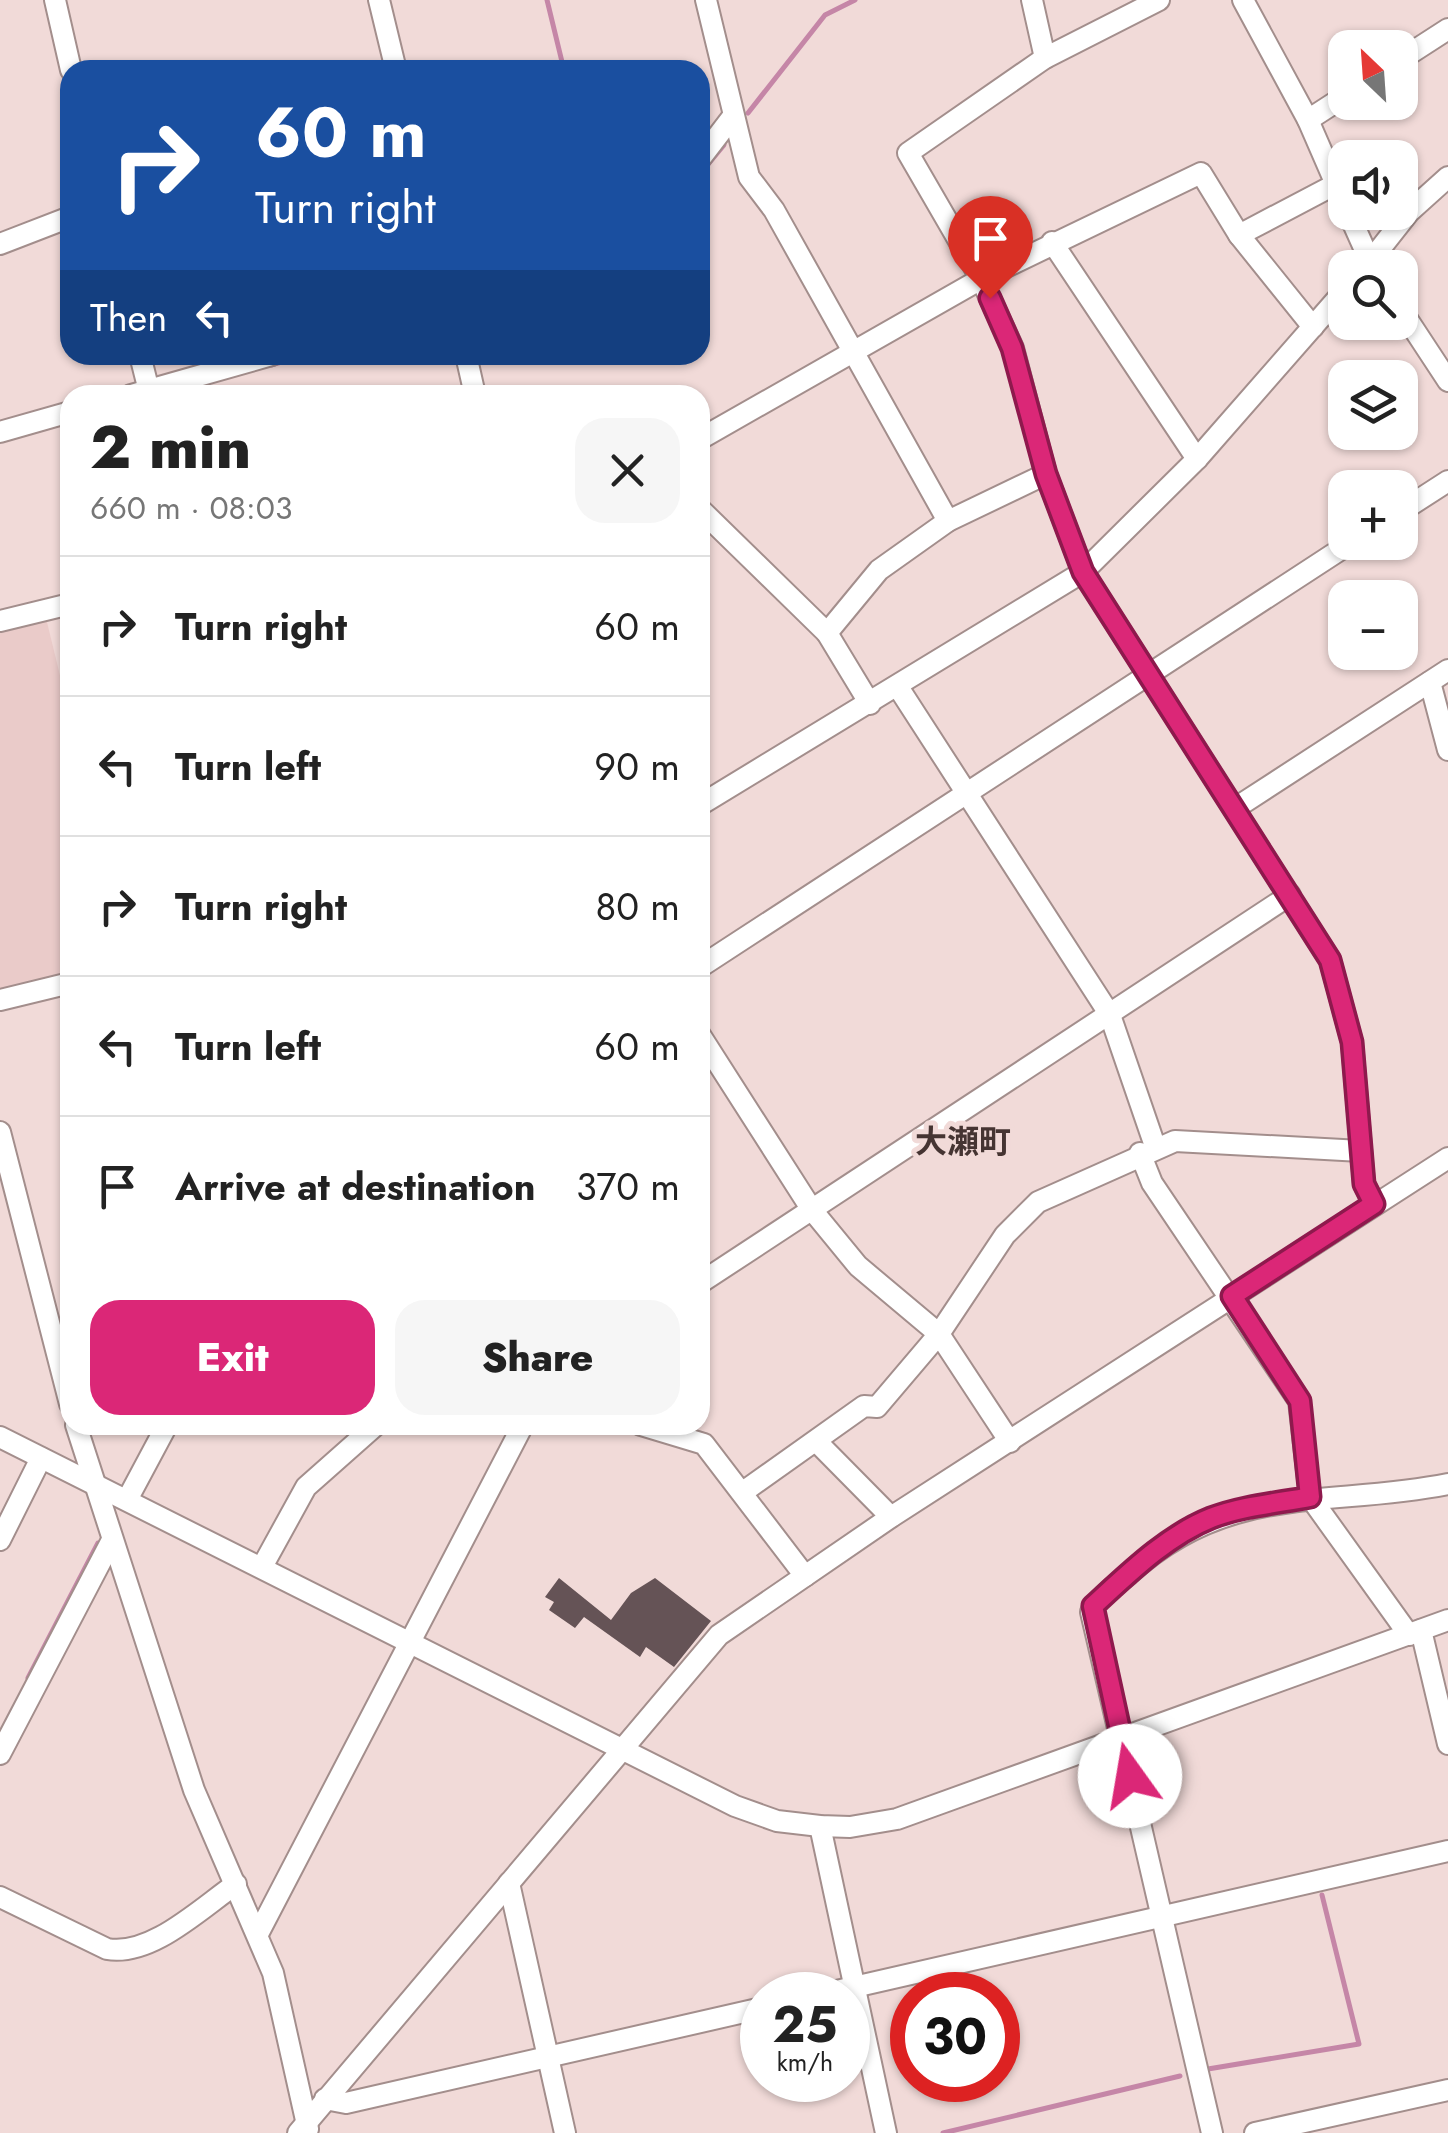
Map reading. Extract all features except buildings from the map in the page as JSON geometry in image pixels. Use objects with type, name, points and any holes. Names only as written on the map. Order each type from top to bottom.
[{"type":"street","points":[[55,0],[69,60]]},
{"type":"street","points":[[378,0],[393,60]]},
{"type":"street","points":[[706,0],[748,176],[774,210],[948,521]]},
{"type":"street","points":[[1032,0],[1045,58]]},
{"type":"street","points":[[1159,0],[1045,58],[908,154],[982,279],[1012,348],[1046,474],[1083,572],[1144,674],[1330,960],[1352,1042],[1364,1184],[1374,1204]]},
{"type":"street","points":[[1243,0],[1308,120],[1328,166]]},
{"type":"street","points":[[1418,48],[1448,29]]},
{"type":"street","points":[[1308,120],[1328,107]]},
{"type":"street","points":[[710,146],[733,116]]},
{"type":"street","points":[[710,433],[982,279],[1202,172],[1239,235],[1313,327]]},
{"type":"street","points":[[1381,250],[1409,212],[1448,177]]},
{"type":"street","points":[[1239,235],[1328,188]]},
{"type":"street","points":[[0,244],[60,221]]},
{"type":"street","points":[[1052,242],[1197,460]]},
{"type":"street","points":[[710,799],[1083,572],[1197,460],[1328,310]]},
{"type":"street","points":[[1418,336],[1448,382]]},
{"type":"street","points":[[170,385],[238,365]]},
{"type":"street","points":[[0,432],[60,415]]},
{"type":"street","points":[[826,633],[879,570],[948,521],[1046,474]]},
{"type":"street","points":[[1418,500],[1448,481]]},
{"type":"street","points":[[710,519],[826,633],[870,704]]},
{"type":"street","points":[[710,960],[1328,557]]},
{"type":"street","points":[[0,621],[60,606]]},
{"type":"street","points":[[1234,809],[1439,676],[1448,750]]},
{"type":"street","points":[[898,687],[1110,1014],[1148,1150],[1152,1183],[1300,1401],[1310,1497],[1415,1632],[1448,1744]]},
{"type":"street","points":[[710,1276],[1290,895]]},
{"type":"street","points":[[0,1000],[60,985]]},
{"type":"street","points":[[710,1051],[812,1210],[858,1266],[939,1334],[1010,1442]]},
{"type":"street","points":[[0,1132],[60,1370]]},
{"type":"street","points":[[744,1492],[864,1406],[877,1406],[939,1334],[1005,1235],[1038,1202],[1175,1141],[1361,1151]]},
{"type":"street","points":[[305,2130],[324,2099],[718,1635],[891,1518],[1448,1158]]},
{"type":"street","points":[[57,1360],[60,1356]]},
{"type":"street","points":[[79,1435],[194,1790],[273,1973],[305,2130]]},
{"type":"street","points":[[128,1498],[162,1435]]},
{"type":"street","points":[[262,1567],[306,1487],[365,1435]]},
{"type":"street","points":[[258,1934],[407,1641],[518,1435]]},
{"type":"street","points":[[674,1435],[704,1444],[805,1576]]},
{"type":"street","points":[[0,1437],[92,1479],[735,1806],[777,1820],[820,1826],[850,1827],[897,1819],[1448,1620]]},
{"type":"street","points":[[816,1441],[891,1518]]},
{"type":"street","points":[[0,1540],[41,1458]]},
{"type":"street","points":[[1212,2133],[1093,1606],[1139,1564],[1193,1528],[1229,1513],[1310,1497],[1448,1484]]},
{"type":"street","points":[[0,1754],[112,1540]]},
{"type":"street","points":[[820,1826],[852,1972]]},
{"type":"street","points":[[870,1984],[1448,1851]]},
{"type":"street","points":[[508,1883],[565,2133]]},
{"type":"street","points":[[0,1897],[106,1949],[121,1952],[152,1941],[236,1884]]},
{"type":"street","points":[[324,2099],[346,2102],[740,2013]]},
{"type":"street","points":[[870,2058],[886,2133]]},
{"type":"street","points":[[1255,2133],[1306,2128],[1448,2090]]},
{"type":"shaded area","points":[[46,618],[60,675],[60,974],[0,989],[0,629]]},
{"type":"waterway","points":[[547,0],[562,60]]},
{"type":"waterway","points":[[748,113],[825,15],[855,0]]},
{"type":"waterway","points":[[710,162],[724,145]]},
{"type":"waterway","points":[[28,1678],[98,1543]]},
{"type":"waterway","points":[[1208,2069],[1359,2044],[1322,1895]]},
{"type":"waterway","points":[[943,2133],[1180,2076]]},
{"type":"district","name":"大瀬町","points":[[963,1142]]},
{"type":"route","points":[[990,298],[1012,348],[1046,474],[1083,572],[1144,674],[1330,960],[1352,1042],[1364,1184],[1374,1204],[1232,1296],[1300,1401],[1310,1497],[1245,1509],[1193,1528],[1139,1564],[1093,1606],[1091,1612],[1130,1776]]}]
